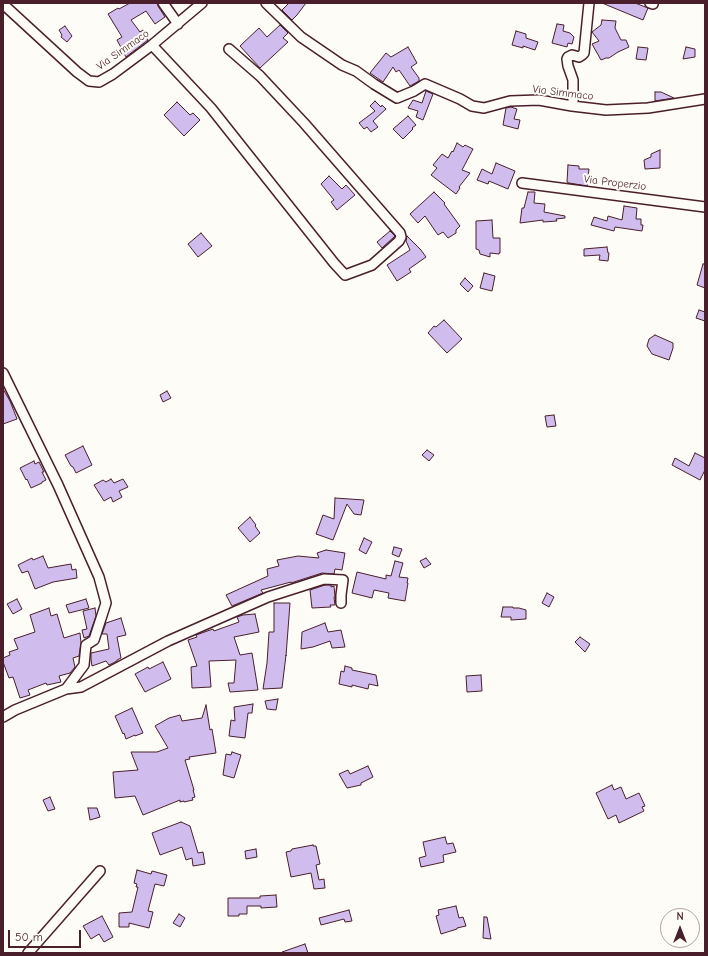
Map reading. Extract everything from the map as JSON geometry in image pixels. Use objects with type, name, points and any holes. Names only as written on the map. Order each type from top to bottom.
[{"type":"street","points":[[163,3],[178,24]]},
{"type":"street","name":"Via Simmaco","points":[[3,4],[76,72],[89,81],[99,82],[113,74],[152,45],[202,3]]},
{"type":"street","name":"Via Simmaco","points":[[266,3],[301,37],[342,65],[356,71],[397,98],[414,91],[425,84],[472,106],[484,108],[494,104],[510,101],[539,100],[606,110],[648,108],[705,99]]},
{"type":"street","points":[[573,106],[574,87],[567,59],[568,57],[572,56],[582,56],[584,53],[589,3]]},
{"type":"street","points":[[152,45],[211,108],[345,275],[372,266],[399,241],[401,237],[400,233],[304,123],[265,81],[229,49]]},
{"type":"street","name":"Via Properzio","points":[[522,184],[705,207]]},
{"type":"street","points":[[3,373],[58,485],[100,577],[106,603],[94,640],[86,645],[84,665],[66,689]]},
{"type":"street","points":[[3,717],[15,710],[66,689],[81,687],[168,641],[268,597],[324,579],[343,580],[341,603]]},
{"type":"street","points":[[28,953],[100,870]]},
{"type":"building","points":[[130,3],[157,3],[165,17],[155,24],[146,11],[131,20],[140,32],[143,30],[148,40],[126,57],[117,40],[122,37],[108,14]]},
{"type":"building","points":[[289,3],[306,3],[292,20],[282,10]]},
{"type":"building","points":[[602,3],[635,3],[648,8],[643,20]]},
{"type":"building","points":[[602,20],[616,21],[615,28],[621,40],[626,40],[629,47],[609,58],[601,60],[592,44],[599,41],[592,32],[601,25]]},
{"type":"building","points":[[557,24],[564,25],[563,31],[570,33],[574,37],[572,44],[568,43],[567,47],[552,43]]},
{"type":"building","points":[[280,25],[288,33],[283,38],[288,42],[260,68],[240,46],[259,28],[267,37]]},
{"type":"building","points":[[65,26],[72,36],[67,42],[61,37],[62,35],[59,30]]},
{"type":"building","points":[[516,31],[526,34],[526,38],[538,42],[535,50],[523,46],[523,48],[512,45]]},
{"type":"building","points":[[408,47],[417,63],[411,67],[419,78],[419,81],[410,86],[399,70],[396,72],[393,67],[383,82],[370,73],[386,53],[391,57]]},
{"type":"building","points":[[638,47],[648,48],[646,60],[636,59]]},
{"type":"building","points":[[686,47],[695,49],[695,57],[683,59]]},
{"type":"building","points":[[426,91],[433,94],[423,120],[416,117],[418,111],[408,108],[413,100],[422,103]]},
{"type":"building","points":[[655,92],[661,92],[674,98],[655,101]]},
{"type":"building","points":[[375,101],[381,107],[382,105],[386,109],[373,121],[378,127],[371,132],[367,127],[364,129],[359,123],[375,111],[370,106]]},
{"type":"building","points":[[177,102],[190,115],[193,113],[200,120],[184,136],[164,115]]},
{"type":"building","points":[[511,107],[517,109],[514,119],[520,120],[518,129],[503,125],[506,108]]},
{"type":"building","points":[[408,116],[416,125],[403,139],[393,129]]},
{"type":"building","points":[[457,143],[463,147],[465,145],[473,149],[462,170],[470,173],[459,187],[460,188],[456,194],[431,175],[437,168],[433,165],[442,154],[448,158],[452,151],[453,152]]},
{"type":"building","points":[[660,150],[660,168],[645,169],[644,160],[651,157],[651,154]]},
{"type":"building","points":[[496,163],[515,171],[508,189],[489,181],[488,184],[477,180],[482,169],[492,174]]},
{"type":"building","points":[[568,165],[579,166],[579,169],[589,169],[587,186],[567,182]]},
{"type":"building","points":[[329,176],[342,189],[346,185],[355,195],[337,210],[331,202],[334,200],[321,184]]},
{"type":"building","points":[[434,192],[445,203],[444,204],[460,226],[456,230],[456,233],[448,238],[443,232],[438,235],[425,216],[418,223],[410,214]]},
{"type":"building","points":[[528,192],[535,192],[534,203],[545,204],[544,212],[565,216],[565,218],[556,219],[557,221],[543,222],[543,220],[520,223],[522,208],[524,208]]},
{"type":"building","points":[[624,206],[637,208],[636,219],[641,219],[641,225],[643,225],[642,231],[615,227],[614,231],[591,225],[594,217],[607,221],[608,216],[622,220]]},
{"type":"building","points":[[492,220],[493,238],[500,238],[500,253],[490,253],[490,257],[480,254],[479,250],[476,249],[476,221]]},
{"type":"building","points":[[390,231],[395,236],[382,248],[377,242]]},
{"type":"building","points":[[201,233],[212,246],[198,257],[188,244]]},
{"type":"building","points":[[407,236],[426,257],[409,269],[411,272],[397,281],[387,265],[410,250],[406,241]]},
{"type":"building","points":[[607,247],[609,253],[608,261],[599,260],[600,255],[584,256],[584,249]]},
{"type":"building","points":[[703,264],[705,264],[705,288],[697,285]]},
{"type":"building","points":[[484,273],[495,276],[492,291],[480,288]]},
{"type":"building","points":[[465,278],[473,286],[468,292],[460,284]]},
{"type":"building","points":[[699,310],[705,312],[705,321],[696,318]]},
{"type":"building","points":[[444,320],[462,339],[447,353],[428,333],[434,326],[436,327]]},
{"type":"building","points":[[655,335],[673,343],[669,360],[652,354],[647,346],[649,339]]},
{"type":"building","points":[[3,389],[10,401],[17,419],[3,424]]},
{"type":"building","points":[[167,391],[171,398],[163,402],[160,395]]},
{"type":"building","points":[[554,415],[556,426],[547,427],[545,416]]},
{"type":"building","points":[[83,446],[92,465],[76,473],[65,455]]},
{"type":"building","points":[[427,450],[434,455],[429,461],[422,455]]},
{"type":"building","points":[[695,453],[705,458],[705,470],[700,480],[672,465],[675,458],[689,466]]},
{"type":"building","points":[[34,461],[35,464],[39,462],[46,480],[31,488],[20,468]]},
{"type":"building","points":[[111,479],[114,483],[123,479],[128,487],[119,491],[122,497],[113,502],[111,497],[104,501],[94,485],[103,480],[106,482]]},
{"type":"building","points":[[335,498],[364,500],[361,515],[354,514],[347,504],[333,540],[316,534],[323,515],[334,519]]},
{"type":"building","points":[[250,517],[260,533],[250,542],[238,528]]},
{"type":"building","points":[[364,538],[372,542],[366,554],[359,550]]},
{"type":"building","points":[[394,547],[402,549],[399,557],[392,554]]},
{"type":"building","points":[[326,550],[345,553],[342,570],[335,569],[334,574],[322,573],[291,583],[261,590],[263,593],[232,606],[226,595],[268,576],[267,569],[279,566],[277,560],[298,556],[319,558],[317,553]]},
{"type":"building","points":[[43,556],[48,568],[71,564],[72,570],[76,569],[77,578],[53,582],[35,589],[28,571],[22,573],[18,565],[32,558],[33,560]]},
{"type":"building","points":[[426,558],[431,564],[424,568],[420,561]]},
{"type":"building","points":[[395,561],[403,563],[399,577],[408,578],[405,601],[388,598],[389,593],[374,590],[372,598],[352,593],[357,572],[386,579],[386,575],[391,576]]},
{"type":"building","points":[[325,585],[331,585],[331,587],[334,586],[335,605],[330,605],[331,607],[312,608],[310,590]]},
{"type":"building","points":[[547,593],[554,597],[549,607],[542,603]]},
{"type":"building","points":[[17,599],[22,609],[13,614],[7,604]]},
{"type":"building","points":[[86,599],[89,608],[69,613],[66,605]]},
{"type":"building","points":[[274,603],[290,603],[282,688],[263,689],[267,663],[269,632],[274,632]]},
{"type":"building","points":[[503,607],[513,607],[526,610],[526,619],[511,620],[511,617],[501,617]]},
{"type":"building","points":[[49,608],[51,616],[57,614],[64,638],[80,633],[81,643],[79,656],[73,658],[75,667],[70,673],[59,676],[61,682],[47,685],[46,683],[28,690],[30,695],[20,698],[13,677],[9,678],[3,658],[10,655],[9,652],[18,649],[14,639],[35,632],[30,615]]},
{"type":"building","points":[[95,608],[96,616],[89,636],[84,638],[82,630],[87,629],[83,611]]},
{"type":"building","points":[[255,614],[259,632],[234,637],[240,655],[252,653],[258,690],[230,692],[228,683],[234,683],[236,660],[209,661],[211,687],[192,688],[191,667],[197,666],[188,640],[197,637],[196,635],[213,629],[214,631],[239,622],[237,617]]},
{"type":"building","points":[[121,618],[126,635],[117,637],[121,658],[109,665],[106,661],[92,666],[91,653],[109,649],[107,634],[102,634],[106,623]]},
{"type":"building","points":[[325,623],[328,632],[341,630],[345,647],[332,648],[330,641],[313,647],[301,649],[302,632]]},
{"type":"building","points":[[580,637],[590,644],[585,652],[575,642]]},
{"type":"building","points":[[163,662],[171,679],[145,692],[135,674],[148,667],[149,669]]},
{"type":"building","points":[[345,666],[352,668],[352,670],[376,675],[378,686],[369,684],[368,689],[352,685],[352,687],[339,684],[341,671],[344,672]]},
{"type":"building","points":[[481,675],[482,691],[467,692],[466,676]]},
{"type":"building","points":[[278,699],[276,710],[267,709],[265,701]]},
{"type":"building","points":[[253,704],[252,713],[248,713],[245,738],[229,736],[231,720],[235,721],[234,707]]},
{"type":"building","points":[[206,705],[216,753],[189,757],[190,759],[185,760],[194,790],[195,797],[192,798],[193,800],[180,802],[180,800],[143,815],[135,796],[115,798],[113,772],[138,770],[131,752],[157,752],[168,748],[155,726],[169,718],[180,715],[182,721],[202,718]]},
{"type":"building","points":[[132,708],[143,733],[126,739],[115,716]]},
{"type":"building","points":[[232,752],[241,755],[234,778],[223,775],[226,754],[231,755]]},
{"type":"building","points":[[368,766],[373,777],[361,783],[361,785],[347,788],[339,774],[348,770],[350,774]]},
{"type":"building","points":[[612,785],[614,790],[621,787],[626,799],[639,793],[645,806],[642,807],[644,811],[619,823],[616,815],[608,819],[596,793]]},
{"type":"building","points":[[50,797],[55,809],[48,811],[43,800]]},
{"type":"building","points":[[88,808],[97,808],[100,817],[90,820]]},
{"type":"building","points":[[181,822],[190,826],[198,853],[203,852],[205,864],[193,866],[192,858],[186,860],[182,847],[160,855],[152,833]]},
{"type":"building","points":[[445,837],[447,844],[453,843],[456,852],[443,855],[444,862],[421,867],[419,858],[426,856],[423,842]]},
{"type":"building","points":[[313,845],[316,846],[320,864],[316,865],[319,880],[324,879],[325,888],[314,889],[311,873],[291,877],[286,852],[291,851],[292,849]]},
{"type":"building","points":[[256,849],[257,857],[246,859],[245,851]]},
{"type":"building","points":[[137,870],[151,874],[152,871],[167,875],[164,886],[155,884],[148,911],[153,912],[149,928],[129,923],[129,927],[119,927],[119,913],[132,912],[138,887],[136,887],[137,884],[134,883]]},
{"type":"building","points":[[276,895],[277,907],[261,908],[261,906],[247,906],[247,914],[228,916],[228,898],[260,898],[260,896]]},
{"type":"building","points":[[456,906],[459,918],[463,917],[466,926],[441,934],[436,916],[439,915],[438,910]]},
{"type":"building","points":[[349,910],[352,921],[345,922],[344,919],[321,925],[319,918]]},
{"type":"building","points":[[179,914],[185,918],[180,927],[173,923]]},
{"type":"building","points":[[102,916],[113,937],[104,942],[99,934],[91,939],[83,926]]},
{"type":"building","points":[[484,917],[487,917],[491,939],[483,938]]},
{"type":"building","points":[[305,944],[308,953],[282,952]]}]
